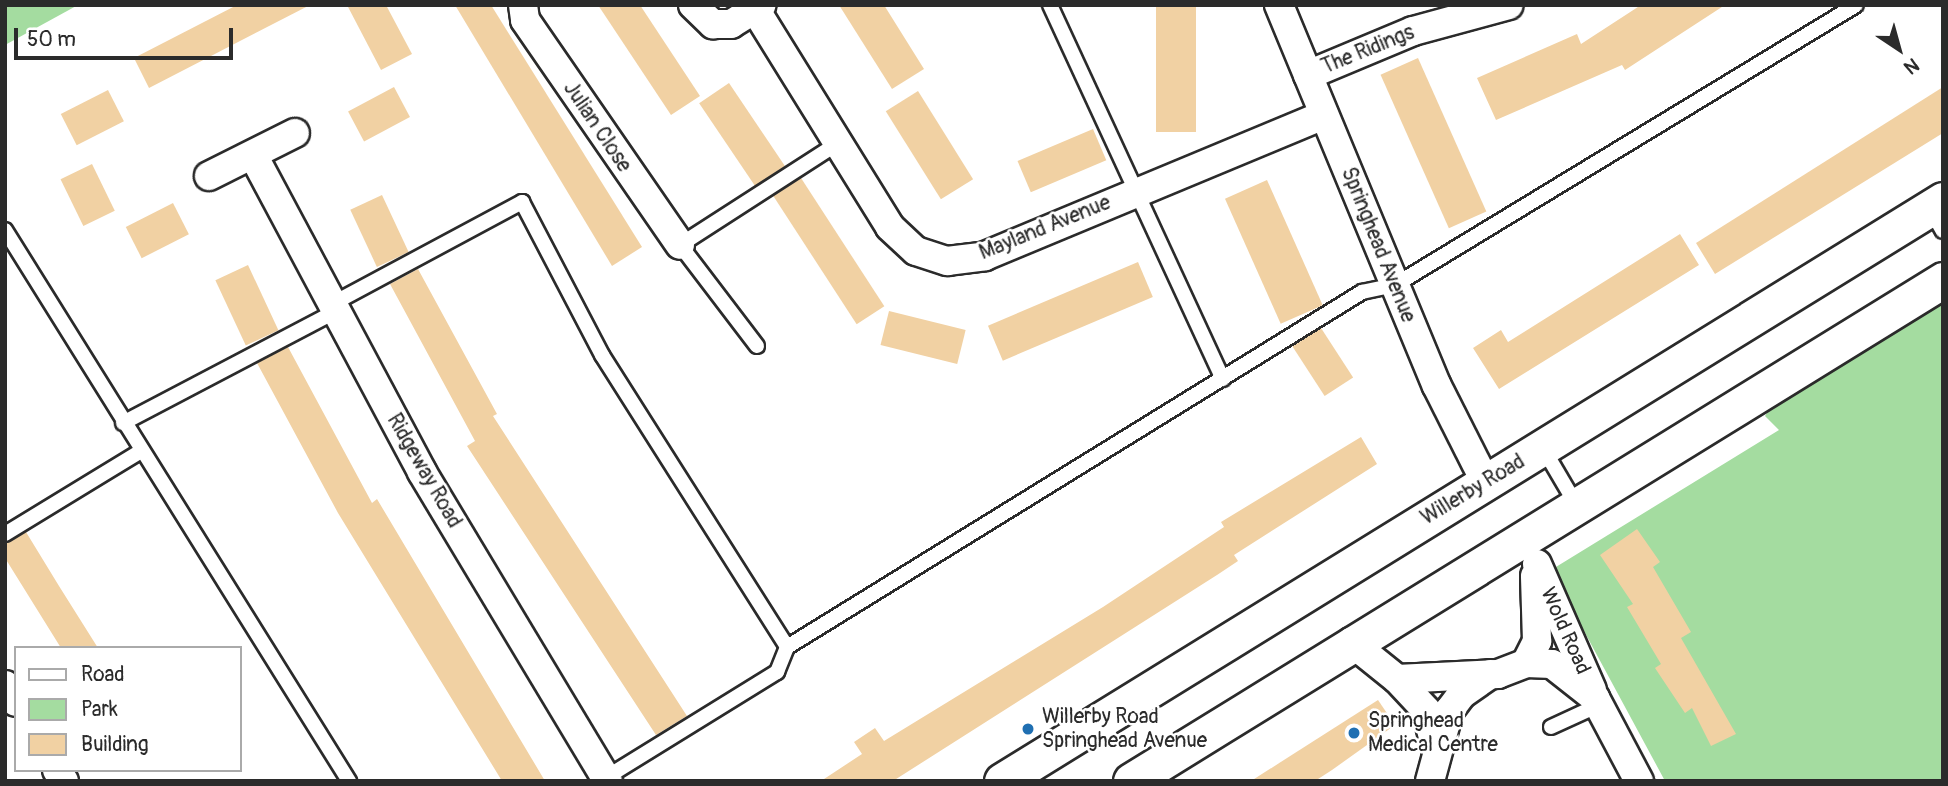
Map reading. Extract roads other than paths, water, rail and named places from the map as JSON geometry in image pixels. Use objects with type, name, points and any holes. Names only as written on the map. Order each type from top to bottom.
[{"type":"street","name":"Julian Close","points":[[523,5],[525,20],[680,245]]},
{"type":"street","name":"Mayland Avenue","points":[[693,5],[713,24],[731,24],[758,7],[890,227],[916,251],[947,261],[985,256],[1324,114]]},
{"type":"street","name":"Springhead Avenue","points":[[1279,5],[1437,386],[1485,481]]},
{"type":"street","name":"The Ridings","points":[[1308,75],[1413,31],[1509,5]]},
{"type":"street","points":[[209,176],[295,133]]},
{"type":"street","name":"Ridgeway Road","points":[[253,155],[422,472],[605,780]]},
{"type":"street","name":"Willerby Road","points":[[1002,781],[1485,481],[1938,213]]},
{"type":"street","points":[[1131,781],[1351,642],[1538,548],[1578,507],[1943,280]]},
{"type":"street","points":[[1526,663],[1537,641],[1532,600],[1538,548]]},
{"type":"street","name":"Wold Road","points":[[1538,548],[1597,701],[1639,781]]},
{"type":"street","points":[[1351,642],[1397,679],[1426,710],[1436,752]]},
{"type":"street","points":[[1397,679],[1491,674],[1526,663],[1552,664],[1597,701]]},
{"type":"street","points":[[1430,781],[1449,711],[1462,694],[1491,674]]},
{"type":"lane","points":[[1050,5],[1223,379]]},
{"type":"lane","points":[[605,780],[777,672],[787,647],[1362,292],[1395,285],[1856,5]]},
{"type":"lane","points":[[757,346],[680,245],[838,143]]},
{"type":"lane","points":[[123,423],[522,202],[602,355],[787,647]]},
{"type":"lane","points":[[5,230],[123,423],[349,781]]},
{"type":"lane","points":[[1543,448],[1578,507]]},
{"type":"lane","points":[[5,534],[141,451]]},
{"type":"lane","points":[[1551,727],[1597,701]]},
{"type":"place","name":"Willerby Road Springhead Avenue","points":[[1028,729]]},
{"type":"place","name":"Springhead Medical Centre","points":[[1354,733]]}]
